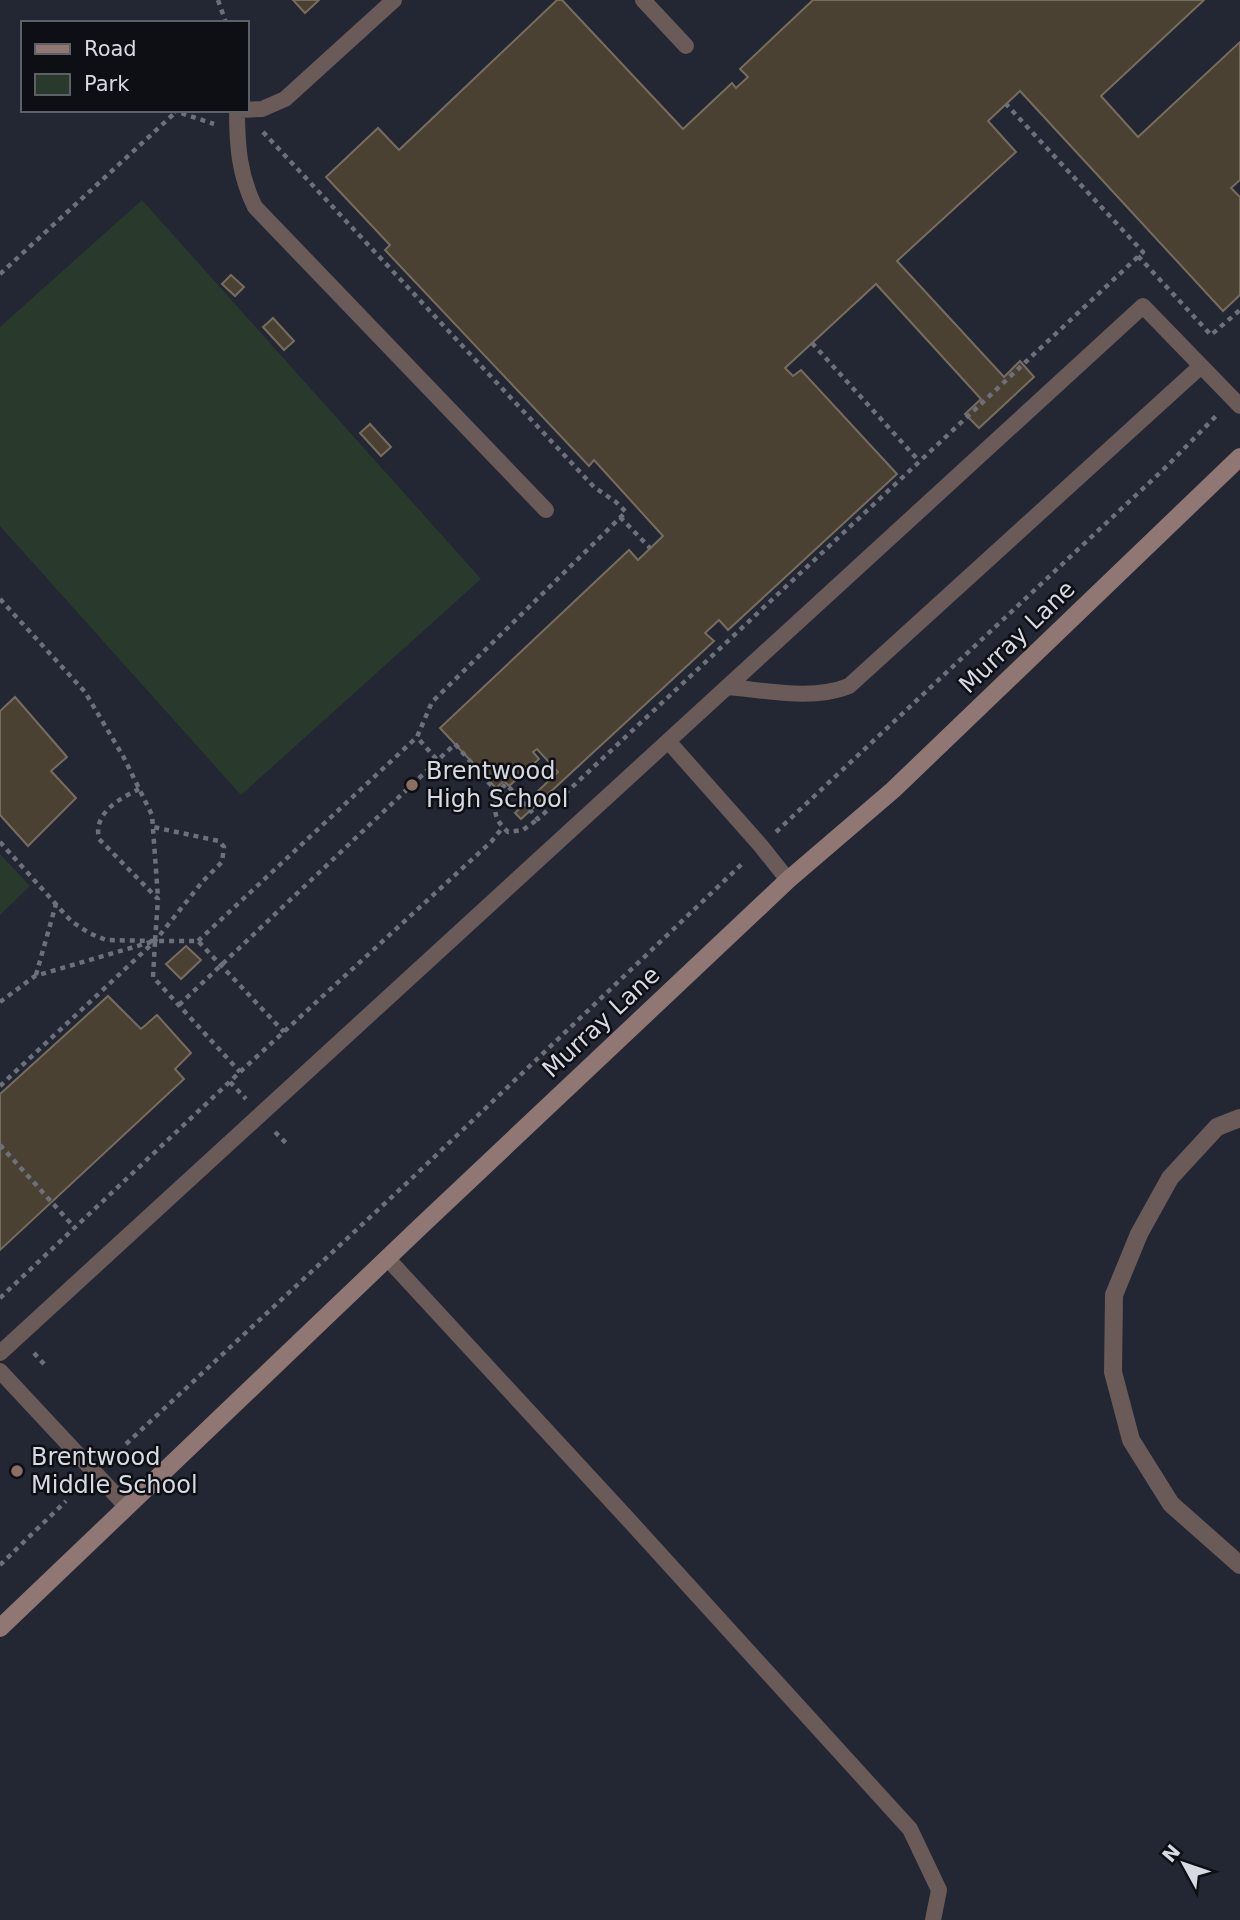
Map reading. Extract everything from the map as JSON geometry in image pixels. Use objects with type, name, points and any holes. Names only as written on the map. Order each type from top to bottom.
[{"type":"main road","name":"Murray Lane","points":[[0,1628],[387,1258],[788,880],[892,790],[1240,457]]},
{"type":"street","points":[[1240,1118],[1217,1127],[1170,1178],[1139,1234],[1114,1295],[1113,1372],[1131,1440],[1171,1504],[1240,1565]]},
{"type":"lane","points":[[248,109],[262,108],[285,99],[394,0]]},
{"type":"lane","points":[[643,0],[686,46]]},
{"type":"lane","points":[[238,112],[237,156],[255,207],[546,510]]},
{"type":"lane","points":[[0,1353],[1143,306],[1236,403]]},
{"type":"lane","points":[[727,687],[816,694],[849,687],[1201,366]]},
{"type":"lane","points":[[668,741],[788,880]]},
{"type":"lane","points":[[387,1258],[910,1829],[939,1890],[933,1920]]},
{"type":"lane","points":[[0,1371],[126,1506]]},
{"type":"path","points":[[218,0],[225,21]]},
{"type":"path","points":[[538,819],[506,784],[497,792],[494,809],[497,822],[508,832],[523,830],[538,819],[1143,252],[1006,104]]},
{"type":"path","points":[[0,274],[176,112]]},
{"type":"path","points":[[1138,256],[1211,335],[1240,310]]},
{"type":"path","points":[[813,343],[919,461]]},
{"type":"path","points":[[126,1444],[1236,403]]},
{"type":"path","points":[[620,517],[650,548]]},
{"type":"path","points":[[0,599],[85,692],[118,747],[152,815],[158,899],[153,977],[240,1072]]},
{"type":"path","points":[[198,942],[417,737]]},
{"type":"path","points":[[179,1005],[455,744],[497,792]]},
{"type":"path","points":[[139,789],[118,800],[104,813],[97,829],[99,839],[158,899]]},
{"type":"path","points":[[0,1086],[155,941],[203,881],[222,862],[224,847],[219,841],[153,827]]},
{"type":"path","points":[[0,1298],[240,1072],[491,842],[503,827]]},
{"type":"path","points":[[0,842],[71,921],[89,933],[106,940],[198,942],[284,1032]]},
{"type":"path","points":[[35,976],[56,904]]},
{"type":"path","points":[[0,1002],[35,976],[155,941]]},
{"type":"path","points":[[0,1145],[75,1228]]},
{"type":"path","points":[[0,1565],[66,1501]]},
{"type":"green space","points":[[142,200],[481,579],[241,795],[0,526],[0,327]]},
{"type":"green space","points":[[0,854],[30,886],[0,915]]},
{"type":"building","points":[[293,0],[319,0],[305,13]]},
{"type":"building","points":[[557,0],[562,0],[683,129],[732,83],[736,88],[748,77],[740,69],[813,0],[1204,0],[1101,96],[1138,137],[1240,42],[1240,180],[1231,188],[1240,197],[1240,295],[1223,311],[1020,91],[988,121],[1016,152],[897,261],[1004,377],[1020,361],[1034,377],[979,428],[965,414],[981,399],[876,284],[785,368],[793,376],[801,370],[897,474],[728,630],[719,620],[705,633],[714,641],[521,819],[515,813],[558,772],[537,749],[533,752],[539,759],[509,786],[504,781],[496,788],[440,728],[629,550],[638,560],[663,536],[594,460],[589,466],[385,250],[390,245],[326,177],[378,128],[399,150]]},
{"type":"building","points":[[231,275],[244,287],[235,296],[222,284]]},
{"type":"building","points":[[273,318],[294,341],[284,350],[263,327]]},
{"type":"building","points":[[370,424],[391,447],[381,456],[360,433]]},
{"type":"building","points":[[15,697],[67,757],[51,771],[76,798],[28,846],[0,815],[0,711]]},
{"type":"building","points":[[186,946],[201,960],[181,979],[166,964]]},
{"type":"building","points":[[108,996],[141,1029],[157,1015],[191,1053],[175,1069],[184,1079],[0,1250],[0,1094]]},
{"type":"place","name":"Brentwood High School","points":[[412,785]]},
{"type":"place","name":"Brentwood Middle School","points":[[17,1471]]}]
